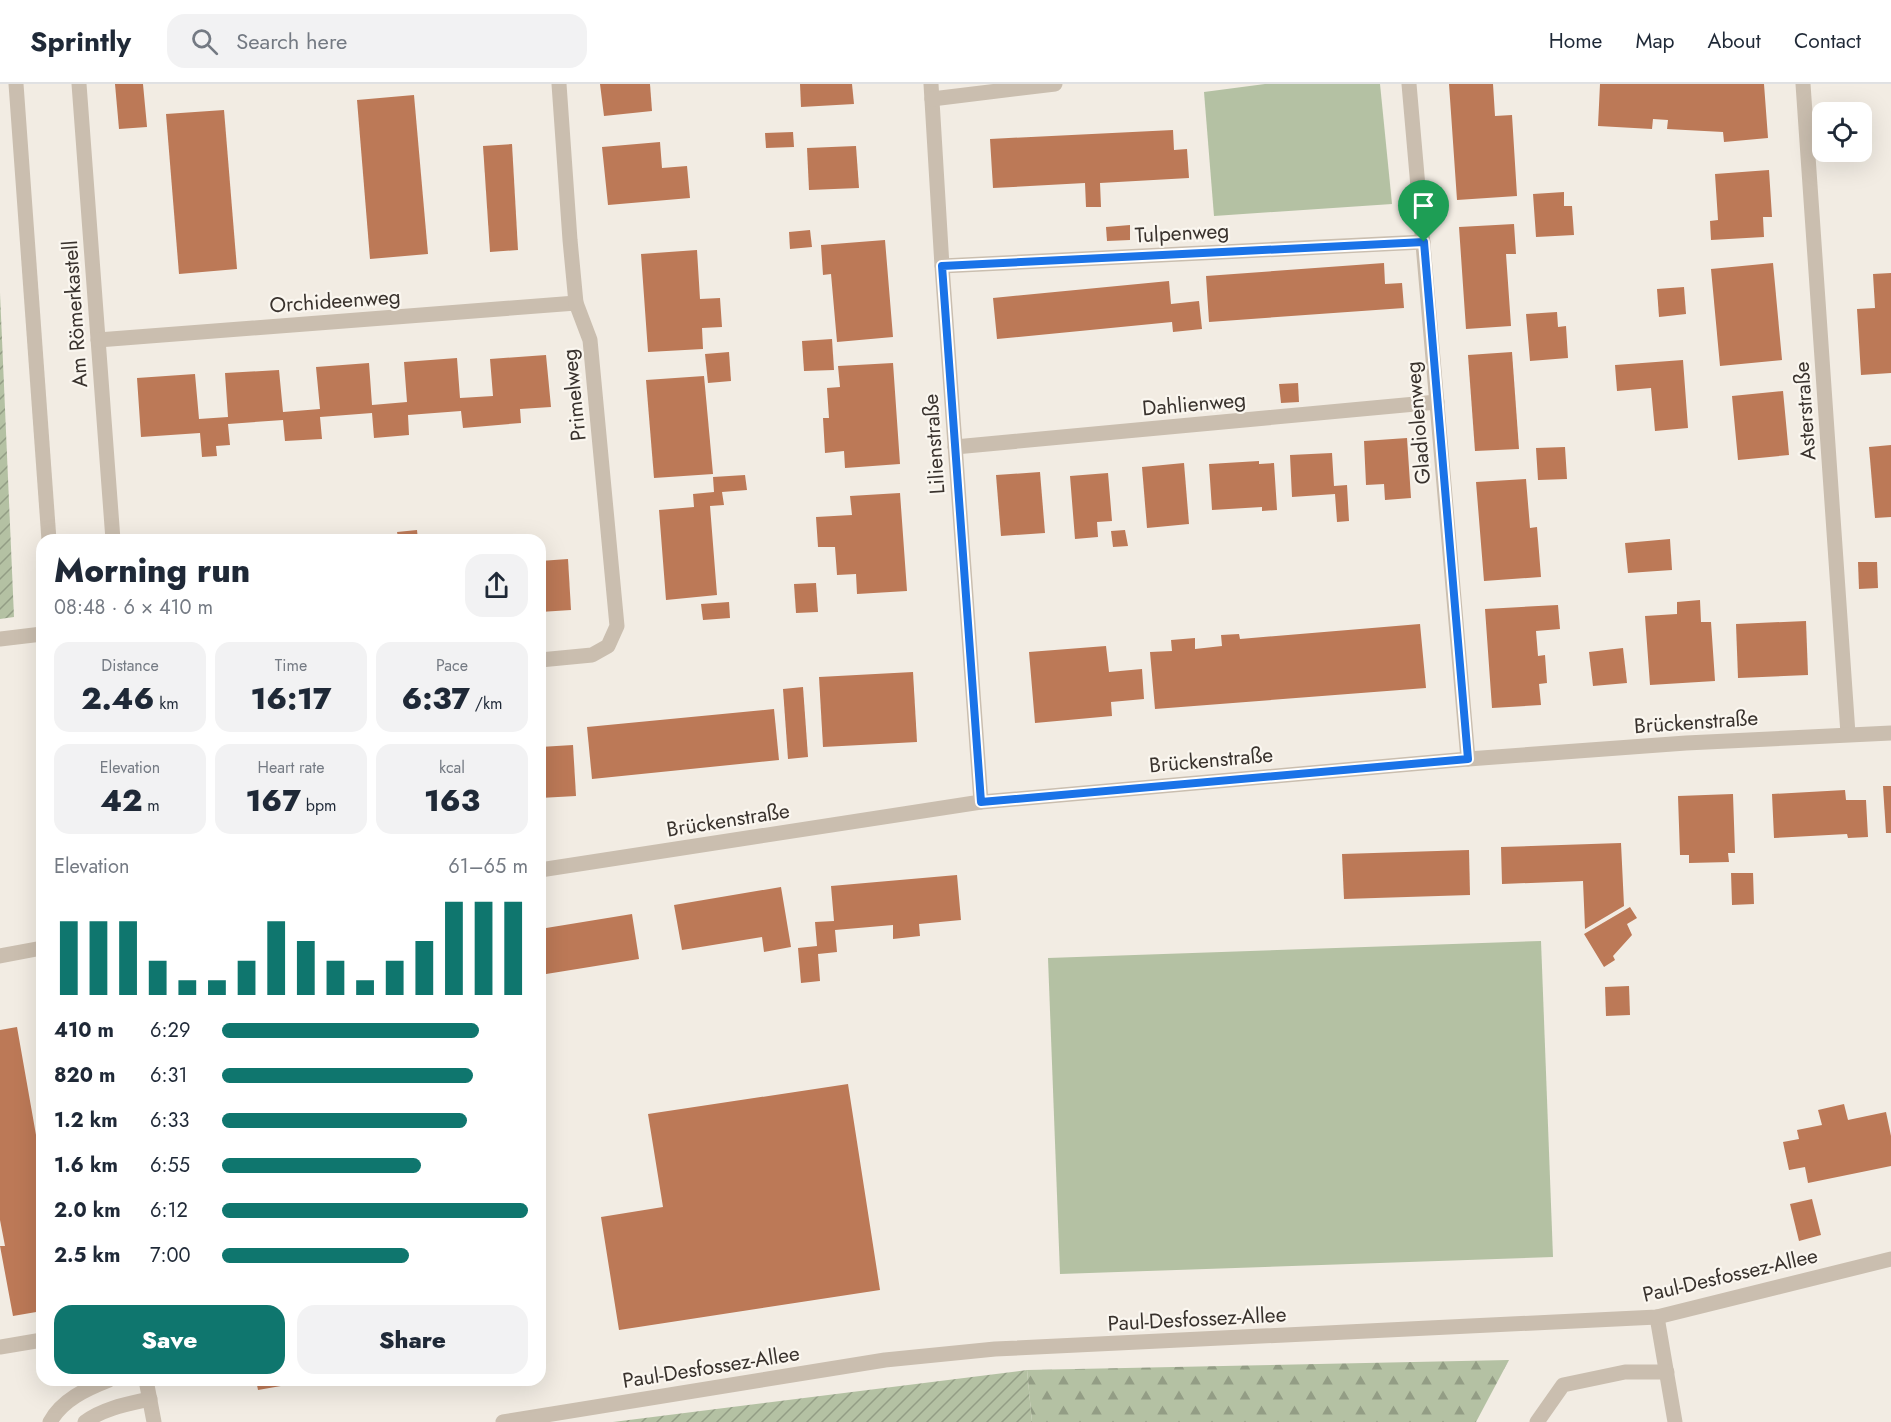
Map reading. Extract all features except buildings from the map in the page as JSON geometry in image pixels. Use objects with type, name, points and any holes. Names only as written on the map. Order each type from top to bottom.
[{"type":"street","points":[[16,84],[49,534]]},
{"type":"street","name":"Am Römerkastell","points":[[79,84],[113,534]]},
{"type":"street","name":"Primelweg","points":[[546,659],[592,655],[608,646],[618,626],[590,340],[576,303],[560,84]]},
{"type":"street","points":[[932,92],[1055,84]]},
{"type":"street","name":"Gladiolenweg","points":[[1409,84],[1468,759]]},
{"type":"street","name":"Asterstraße","points":[[1803,84],[1848,734]]},
{"type":"street","name":"Lilienstraße","points":[[932,92],[942,266],[981,802]]},
{"type":"street","name":"Tulpenweg","points":[[942,266],[1424,242]]},
{"type":"street","name":"Orchideenweg","points":[[98,340],[576,303]]},
{"type":"street","name":"Dahlienweg","points":[[955,447],[1437,402]]},
{"type":"street","points":[[0,639],[36,635]]},
{"type":"street","name":"Brückenstraße","points":[[546,869],[981,802],[1468,759],[1686,743],[1891,733]]},
{"type":"street","points":[[0,956],[36,949]]},
{"type":"street","name":"Paul-Desfossez-Allee","points":[[503,1422],[885,1360],[995,1349],[1657,1317],[1891,1259]]},
{"type":"street","points":[[1657,1317],[1675,1422]]},
{"type":"street","points":[[0,1347],[36,1341]]},
{"type":"street","points":[[1537,1422],[1563,1385],[1625,1372],[1667,1372]]},
{"type":"street","points":[[50,1422],[54,1415],[70,1401],[94,1386]]},
{"type":"street","points":[[147,1386],[154,1422]]},
{"type":"street","points":[[85,1422],[117,1406],[150,1399]]},
{"type":"green space","points":[[1265,84],[1380,84],[1392,204],[1214,216],[1204,92]]},
{"type":"green space","points":[[0,293],[14,617],[0,619]]},
{"type":"green space","points":[[1541,941],[1553,1257],[1060,1274],[1048,958]]},
{"type":"green space","points":[[1509,1360],[1476,1422],[1032,1422],[1027,1370]]},
{"type":"green space","points":[[1027,1370],[1032,1422],[613,1422]]},
{"type":"route","points":[[1424,242],[1468,759],[981,802],[942,266],[1424,242]]}]
